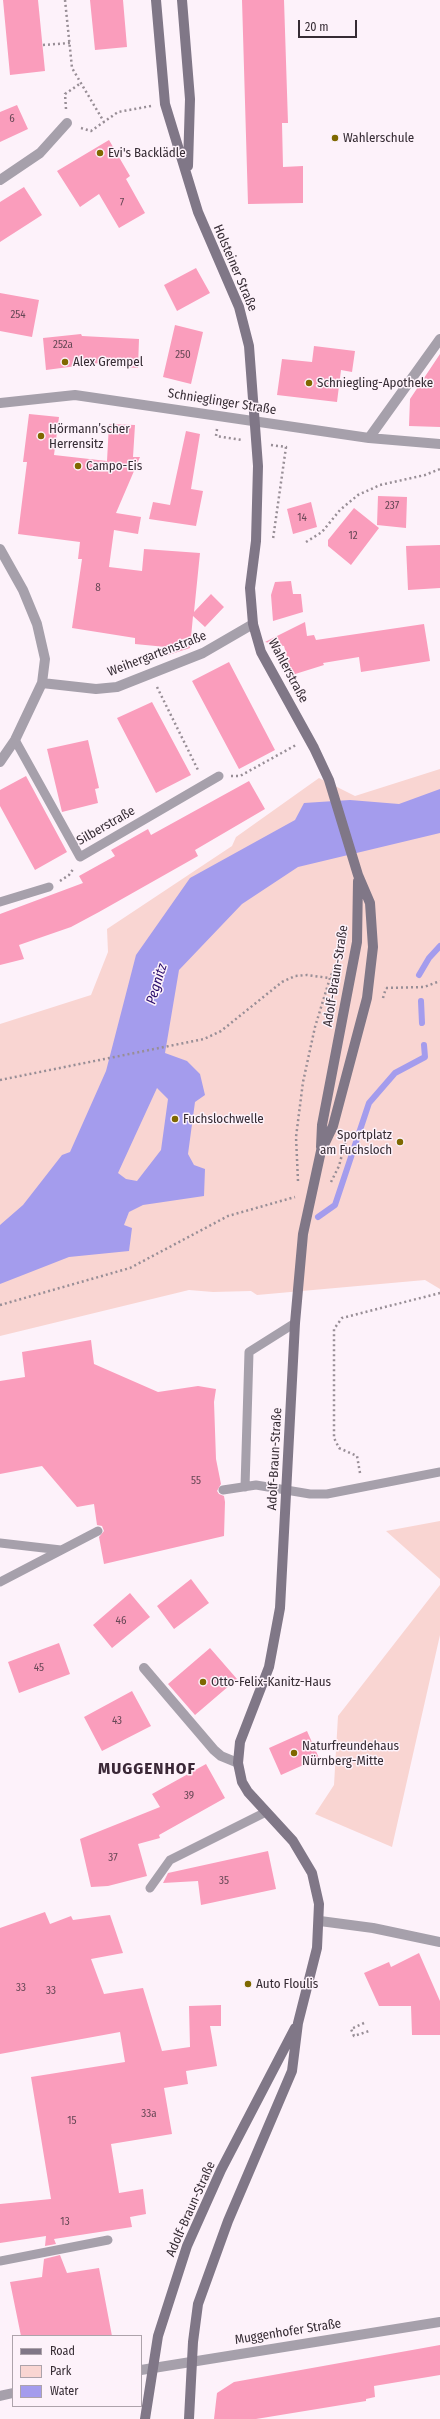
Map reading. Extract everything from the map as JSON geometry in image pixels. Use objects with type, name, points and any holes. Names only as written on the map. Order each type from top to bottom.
[{"type":"main road","name":"Holsteiner Straße","points":[[156,0],[165,104],[188,174],[204,230],[230,286],[243,319],[249,346],[255,420]]},
{"type":"main road","name":"Holsteiner Straße","points":[[182,0],[190,99],[188,174]]},
{"type":"main road","name":"Wahlerstraße","points":[[255,420],[258,506],[250,588],[253,624],[263,656],[309,738],[325,770],[335,797],[358,875]]},
{"type":"main road","name":"Adolf-Braun-Straße","points":[[189,2419],[196,2313],[202,2291],[231,2215],[292,2071],[298,2023],[317,1948],[320,1921],[317,1888],[306,1861],[293,1841],[248,1792],[242,1782],[238,1763],[240,1742],[266,1680],[277,1631],[280,1608],[287,1490],[295,1323],[304,1234],[321,1151],[322,1125],[357,942],[358,875]]},
{"type":"main road","name":"Adolf-Braun-Straße","points":[[321,1151],[334,1126],[370,985],[373,947],[370,902],[358,875]]},
{"type":"main road","name":"Adolf-Braun-Straße","points":[[145,2419],[152,2368],[169,2298],[197,2221],[298,2023]]},
{"type":"street","points":[[0,180],[40,153],[67,123]]},
{"type":"street","points":[[369,438],[440,338]]},
{"type":"street","name":"Schnieglinger Straße","points":[[0,403],[75,395],[255,420],[369,438],[440,445]]},
{"type":"street","points":[[0,549],[23,590],[37,624],[45,659],[42,683],[15,740],[0,762]]},
{"type":"street","name":"Weihergartenstraße","points":[[42,683],[96,689],[117,687],[203,653],[253,624]]},
{"type":"street","points":[[144,1668],[214,1750],[221,1756],[238,1763]]},
{"type":"street","points":[[320,1921],[373,1928],[440,1942]]},
{"type":"street","name":"Muggenhofer Straße","points":[[142,2370],[440,2322]]},
{"type":"street","points":[[0,2396],[12,2393]]},
{"type":"lane","name":"Silberstraße","points":[[15,740],[80,857],[219,776]]},
{"type":"lane","points":[[0,902],[49,887]]},
{"type":"lane","points":[[245,1487],[249,1352],[295,1323]]},
{"type":"lane","points":[[222,1490],[256,1485],[328,1494],[362,1489],[440,1472]]},
{"type":"lane","points":[[0,1582],[98,1531]]},
{"type":"lane","points":[[0,1543],[61,1550]]},
{"type":"lane","points":[[150,1888],[170,1860],[266,1812]]},
{"type":"lane","points":[[0,2261],[108,2240]]},
{"type":"path","points":[[66,0],[72,68],[104,122]]},
{"type":"path","points":[[43,45],[70,43]]},
{"type":"path","points":[[81,83],[65,94],[67,123],[91,131],[118,112],[165,104]]},
{"type":"path","points":[[272,542],[286,447],[273,445]]},
{"type":"path","points":[[306,542],[322,532],[340,510],[358,495],[380,485],[425,475],[440,469]]},
{"type":"path","points":[[150,674],[199,772]]},
{"type":"path","points":[[219,776],[240,776],[309,738]]},
{"type":"path","points":[[49,887],[69,875],[80,857]]},
{"type":"path","points":[[298,1181],[296,1137],[303,1082],[315,1027],[330,978],[338,958]]},
{"type":"path","points":[[0,1080],[100,1058],[204,1039],[221,1031],[282,982],[295,976],[307,975],[330,978]]},
{"type":"path","points":[[386,988],[424,987],[440,980]]},
{"type":"path","points":[[0,1306],[130,1268],[228,1216],[295,1197]]},
{"type":"path","points":[[362,1489],[357,1456],[339,1448],[334,1438],[334,1329],[342,1318],[440,1293]]},
{"type":"path","points":[[364,2023],[351,2028],[354,2036],[369,2031]]},
{"type":"green space","points":[[440,769],[440,1289],[425,1280],[257,1295],[251,1291],[213,1292],[189,1290],[0,1336],[0,1024],[91,995],[108,952],[107,929],[232,846],[236,837],[319,778],[355,796]]},
{"type":"green space","points":[[440,1521],[440,1579],[386,1531]]},
{"type":"green space","points":[[440,1585],[440,1635],[392,1847],[315,1814],[334,1785],[338,1716]]},
{"type":"water","name":"Pegnitz","points":[[440,789],[440,833],[298,867],[242,904],[179,970],[165,1053],[187,1061],[200,1074],[205,1095],[195,1102],[188,1154],[194,1165],[205,1169],[204,1196],[143,1205],[129,1212],[124,1225],[132,1228],[129,1251],[69,1257],[0,1284],[0,1225],[23,1205],[62,1155],[70,1152],[106,1071],[136,955],[190,878],[295,820],[304,803],[350,800],[399,804]],"holes":[[[157,1088],[168,1099],[161,1150],[137,1181],[126,1179],[118,1173]]]},
{"type":"building","points":[[3,0],[38,0],[45,71],[10,75]]},
{"type":"building","points":[[90,0],[123,0],[127,47],[95,50]]},
{"type":"building","points":[[242,0],[284,0],[288,123],[282,123],[283,167],[303,166],[303,203],[248,204]]},
{"type":"building","points":[[17,105],[28,129],[0,142],[0,112]]},
{"type":"building","points":[[109,140],[130,176],[126,179],[145,213],[119,228],[99,194],[80,207],[57,171]]},
{"type":"building","points":[[24,187],[42,215],[0,242],[0,202]]},
{"type":"building","points":[[196,268],[210,293],[177,311],[164,285]]},
{"type":"building","points":[[0,293],[39,300],[32,337],[0,331]]},
{"type":"building","points":[[175,325],[203,332],[191,384],[163,377]]},
{"type":"building","points":[[81,334],[82,336],[139,339],[138,368],[107,366],[107,362],[46,370],[43,338]]},
{"type":"building","name":"Schniegling-Apotheke","points":[[314,346],[355,351],[352,372],[341,370],[337,402],[277,395],[282,359],[312,362]]},
{"type":"building","points":[[440,354],[440,427],[409,426],[410,399]]},
{"type":"building","points":[[29,414],[59,417],[54,455],[107,461],[109,424],[135,425],[133,457],[140,457],[116,513],[141,517],[138,534],[114,530],[109,567],[142,571],[144,549],[200,553],[194,612],[211,594],[224,607],[205,627],[193,616],[190,648],[165,656],[166,647],[135,644],[135,638],[72,628],[82,559],[78,559],[80,542],[18,534],[27,462],[23,462]]},
{"type":"building","points":[[186,431],[200,434],[191,489],[203,491],[196,526],[149,519],[153,502],[170,505]]},
{"type":"building","points":[[378,496],[407,497],[406,528],[377,525]]},
{"type":"building","points":[[311,502],[317,527],[293,534],[287,509]]},
{"type":"building","points":[[354,508],[379,528],[351,565],[328,546],[328,540]]},
{"type":"building","points":[[440,545],[440,588],[408,590],[406,546]]},
{"type":"building","points":[[291,581],[293,594],[301,594],[303,612],[273,621],[271,595],[275,582]]},
{"type":"building","points":[[305,622],[307,636],[314,635],[316,640],[424,624],[430,661],[361,672],[359,657],[323,663],[324,665],[292,675],[284,646],[265,642]]},
{"type":"building","points":[[229,662],[275,750],[239,769],[192,681]]},
{"type":"building","points":[[152,702],[191,775],[156,793],[117,718]]},
{"type":"building","points":[[88,740],[99,788],[95,789],[98,803],[62,812],[47,749]]},
{"type":"building","points":[[26,776],[67,852],[35,870],[0,806],[0,790]]},
{"type":"building","points":[[249,781],[265,809],[195,850],[198,856],[99,912],[71,927],[19,945],[24,959],[0,965],[0,914],[83,883],[79,876],[115,856],[111,850],[148,829],[151,835]]},
{"type":"building","points":[[91,1340],[94,1364],[158,1392],[198,1386],[216,1389],[214,1402],[216,1459],[221,1484],[217,1491],[219,1494],[224,1496],[225,1502],[224,1536],[104,1564],[99,1537],[104,1531],[102,1526],[97,1525],[94,1504],[77,1507],[42,1466],[0,1474],[0,1381],[25,1377],[22,1352]]},
{"type":"building","points":[[191,1579],[209,1603],[174,1629],[157,1606]]},
{"type":"building","points":[[130,1593],[150,1617],[112,1648],[93,1625]]},
{"type":"building","points":[[59,1643],[70,1674],[19,1693],[8,1662]]},
{"type":"building","name":"Otto-Felix-Kanitz-Haus","points":[[210,1648],[237,1679],[195,1715],[168,1684]]},
{"type":"building","points":[[132,1691],[151,1726],[102,1751],[84,1717]]},
{"type":"building","name":"Naturfreundehaus Nürnberg-Mitte","points":[[307,1731],[319,1758],[281,1775],[269,1748]]},
{"type":"building","points":[[206,1764],[225,1798],[159,1835],[160,1838],[138,1844],[147,1876],[108,1886],[91,1887],[80,1839],[160,1807],[152,1794]]},
{"type":"building","points":[[268,1851],[276,1889],[201,1905],[198,1881],[163,1883],[168,1873]]},
{"type":"building","points":[[45,1912],[50,1924],[71,1916],[73,1920],[110,1915],[123,1953],[91,1959],[104,1994],[143,1988],[162,2051],[190,2047],[189,2006],[221,2005],[221,2026],[210,2026],[217,2066],[186,2071],[188,2084],[164,2088],[172,2134],[111,2144],[119,2193],[143,2189],[146,2214],[130,2217],[132,2227],[54,2239],[56,2244],[45,2246],[46,2236],[0,2243],[0,2204],[51,2199],[31,2077],[125,2062],[120,2032],[0,2054],[0,1928]]},
{"type":"building","points":[[419,1953],[440,2001],[440,2035],[412,2035],[411,2006],[379,2006],[364,1973],[389,1962],[391,1967]]},
{"type":"building","points":[[60,2255],[67,2273],[99,2268],[112,2335],[21,2335],[10,2282],[42,2277],[44,2259]]},
{"type":"building","points":[[440,2345],[440,2375],[374,2386],[375,2397],[366,2399],[366,2401],[256,2419],[214,2419],[217,2393],[234,2382]]},
{"type":"waterway","points":[[419,975],[429,958],[440,946]]},
{"type":"waterway","points":[[421,1001],[422,1023]]},
{"type":"waterway","points":[[318,1217],[335,1205],[369,1103],[395,1073],[425,1057],[424,1045]]},
{"type":"place","name":"Wahlerschule","points":[[335,138]]},
{"type":"place","name":"Evi's Backlädle","points":[[100,153]]},
{"type":"place","name":"Alex Grempel","points":[[65,362]]},
{"type":"place","name":"Schniegling-Apotheke","points":[[309,383]]},
{"type":"place","name":"Hörmann’scher Herrensitz","points":[[41,436]]},
{"type":"place","name":"Campo-Eis","points":[[78,466]]},
{"type":"place","name":"Fuchslochwelle","points":[[175,1119]]},
{"type":"place","name":"Sportplatz am Fuchsloch","points":[[400,1142]]},
{"type":"place","name":"Otto-Felix-Kanitz-Haus","points":[[203,1682]]},
{"type":"place","name":"Naturfreundehaus Nürnberg-Mitte","points":[[294,1753]]},
{"type":"place","name":"Auto Floulis","points":[[248,1984]]},
{"type":"district","name":"MUGGENHOF","points":[[147,1769]]}]
